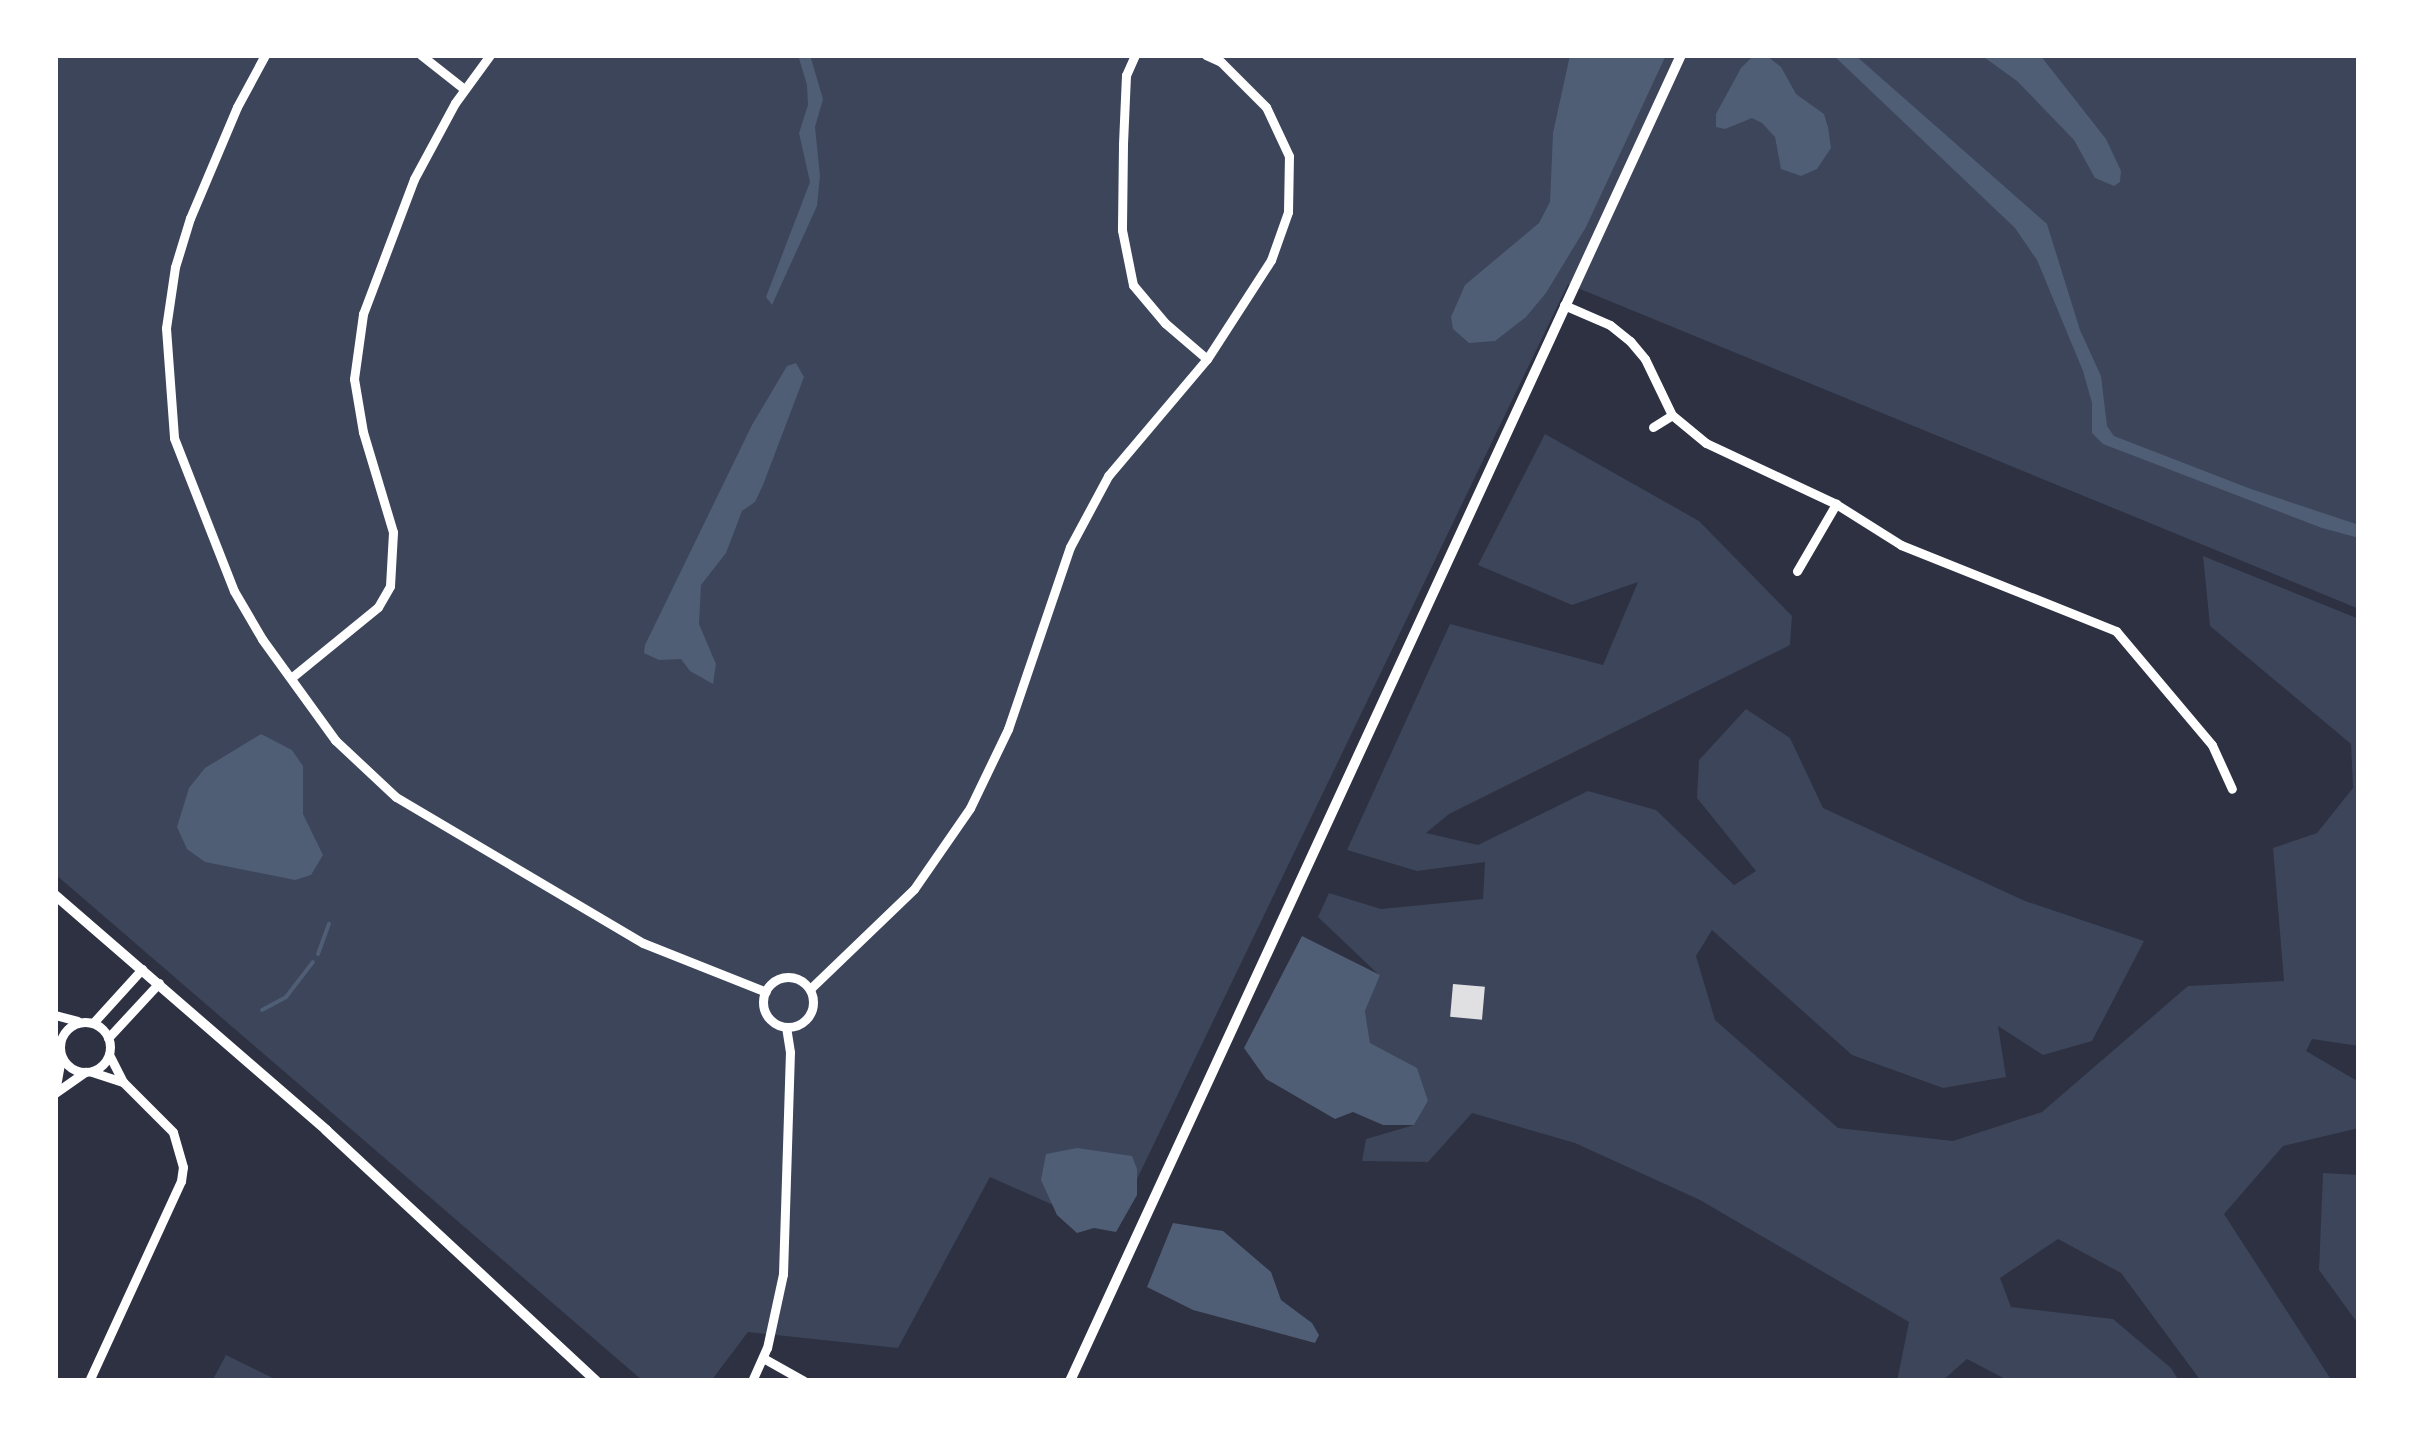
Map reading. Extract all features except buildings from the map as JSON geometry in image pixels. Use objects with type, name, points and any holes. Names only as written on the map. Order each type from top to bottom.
[{"type":"street","points":[[266,55],[237,107],[190,218],[174,267],[165,360],[174,438],[234,591],[335,740],[396,797],[643,942],[766,992]]},
{"type":"street","points":[[422,55],[464,88]]},
{"type":"street","points":[[290,678],[378,607],[390,586],[393,532],[363,432],[354,379],[363,314],[414,179],[464,88],[490,55]]},
{"type":"street","points":[[1136,55],[1126,75],[1122,230],[1134,285],[1164,323],[1208,359]]},
{"type":"street","points":[[810,989],[856,949],[914,889],[970,808],[1008,729],[1070,548],[1108,476],[1208,359],[1271,260],[1288,212],[1289,156],[1266,107],[1221,62],[1206,55]]},
{"type":"street","points":[[1070,1381],[1681,55]]},
{"type":"street","points":[[1564,305],[1610,324],[1630,341],[1645,360],[1672,415],[1706,443],[1836,504],[1901,545],[2116,632],[2212,745],[2232,788]]},
{"type":"street","points":[[1653,427],[1672,415]]},
{"type":"street","points":[[1796,571],[1836,504]]},
{"type":"street","points":[[55,895],[159,983],[596,1381]]},
{"type":"street","points":[[55,1092],[66,1031],[89,1023],[142,968]]},
{"type":"street","points":[[766,992],[784,977],[798,979],[810,989],[813,1006],[808,1017],[786,1027]]},
{"type":"street","points":[[89,1381],[181,1181],[183,1168],[173,1132],[123,1082],[109,1054],[108,1038],[159,983]]},
{"type":"street","points":[[752,1381],[777,1314],[783,1274],[790,1052],[786,1027],[766,1014],[766,992]]},
{"type":"street","points":[[55,1015],[89,1023],[108,1038]]},
{"type":"street","points":[[55,1035],[70,1066],[123,1082]]},
{"type":"street","points":[[55,1092],[99,1068],[109,1054]]},
{"type":"street","points":[[763,1358],[804,1381]]},
{"type":"shaded area","points":[[55,55],[2359,55],[2359,609],[1568,284],[1112,1231],[990,1177],[898,1348],[748,1332],[711,1381],[643,1381],[55,874]]},
{"type":"shaded area","points":[[798,55],[810,55],[823,99],[815,127],[820,176],[817,206],[772,305],[766,297],[810,182],[799,133],[808,105]]},
{"type":"shaded area","points":[[1570,55],[1666,55],[1586,227],[1546,293],[1526,317],[1495,341],[1469,343],[1453,329],[1451,317],[1465,285],[1539,223],[1550,202],[1553,133]]},
{"type":"shaded area","points":[[1766,55],[1781,67],[1796,94],[1824,114],[1828,127],[1831,148],[1817,169],[1801,176],[1781,169],[1775,137],[1762,123],[1752,118],[1725,129],[1716,127],[1716,114],[1741,68],[1753,56]]},
{"type":"shaded area","points":[[1833,55],[1855,55],[2047,224],[2080,330],[2101,376],[2107,426],[2114,436],[2251,489],[2359,525],[2359,538],[2322,528],[2103,444],[2092,433],[2092,403],[2083,371],[2037,260],[2015,228]]},
{"type":"shaded area","points":[[1981,55],[2040,55],[2106,139],[2121,171],[2120,182],[2114,186],[2095,178],[2074,140],[2017,81]]},
{"type":"shaded area","points":[[796,363],[804,377],[763,485],[755,502],[742,511],[726,553],[701,585],[699,624],[716,664],[713,684],[690,671],[681,659],[659,660],[644,653],[645,645],[752,425],[787,366]]},
{"type":"shaded area","points":[[1545,434],[1699,521],[1792,616],[1790,645],[1449,814],[1426,833],[1478,845],[1588,791],[1656,810],[1734,885],[1756,871],[1697,798],[1699,760],[1746,709],[1790,738],[1823,808],[2025,901],[2144,941],[2092,1041],[2043,1055],[1998,1026],[2006,1077],[1943,1088],[1852,1055],[1712,930],[1696,956],[1715,1020],[1838,1128],[1953,1141],[2042,1112],[2188,986],[2284,981],[2273,848],[2317,833],[2353,788],[2351,744],[2210,626],[2203,556],[2359,619],[2359,1046],[2312,1039],[2306,1051],[2359,1082],[2359,1128],[2283,1146],[2224,1214],[2332,1381],[2201,1381],[2121,1273],[2058,1239],[2000,1278],[2011,1307],[2113,1319],[2171,1368],[2179,1381],[2009,1381],[1967,1359],[1942,1381],[1897,1381],[1909,1322],[1700,1200],[1575,1143],[1472,1113],[1428,1162],[1362,1161],[1366,1139],[1414,1125],[1428,1101],[1370,1044],[1365,1011],[1379,975],[1318,917],[1329,893],[1381,909],[1483,899],[1485,862],[1417,871],[1347,850],[1450,624],[1603,665],[1638,582],[1572,605],[1478,565]]},
{"type":"shaded area","points":[[261,734],[292,750],[303,766],[303,814],[323,855],[311,875],[295,880],[205,862],[187,849],[177,827],[189,788],[205,768]]},
{"type":"shaded area","points":[[1302,936],[1380,975],[1365,1011],[1370,1043],[1417,1068],[1428,1101],[1414,1125],[1383,1125],[1353,1112],[1335,1119],[1266,1079],[1244,1048]]},
{"type":"shaded area","points":[[1077,1148],[1132,1156],[1137,1169],[1137,1195],[1116,1232],[1094,1228],[1077,1233],[1057,1215],[1041,1180],[1046,1154]]},
{"type":"shaded area","points":[[2323,1173],[2359,1175],[2359,1325],[2319,1270]]},
{"type":"shaded area","points":[[1173,1223],[1223,1231],[1271,1272],[1281,1300],[1312,1323],[1319,1335],[1315,1343],[1193,1310],[1147,1287]]},
{"type":"shaded area","points":[[226,1355],[279,1381],[212,1381]]},
{"type":"waterway","points":[[318,954],[329,924]]},
{"type":"waterway","points":[[262,1010],[286,997],[313,962]]}]
